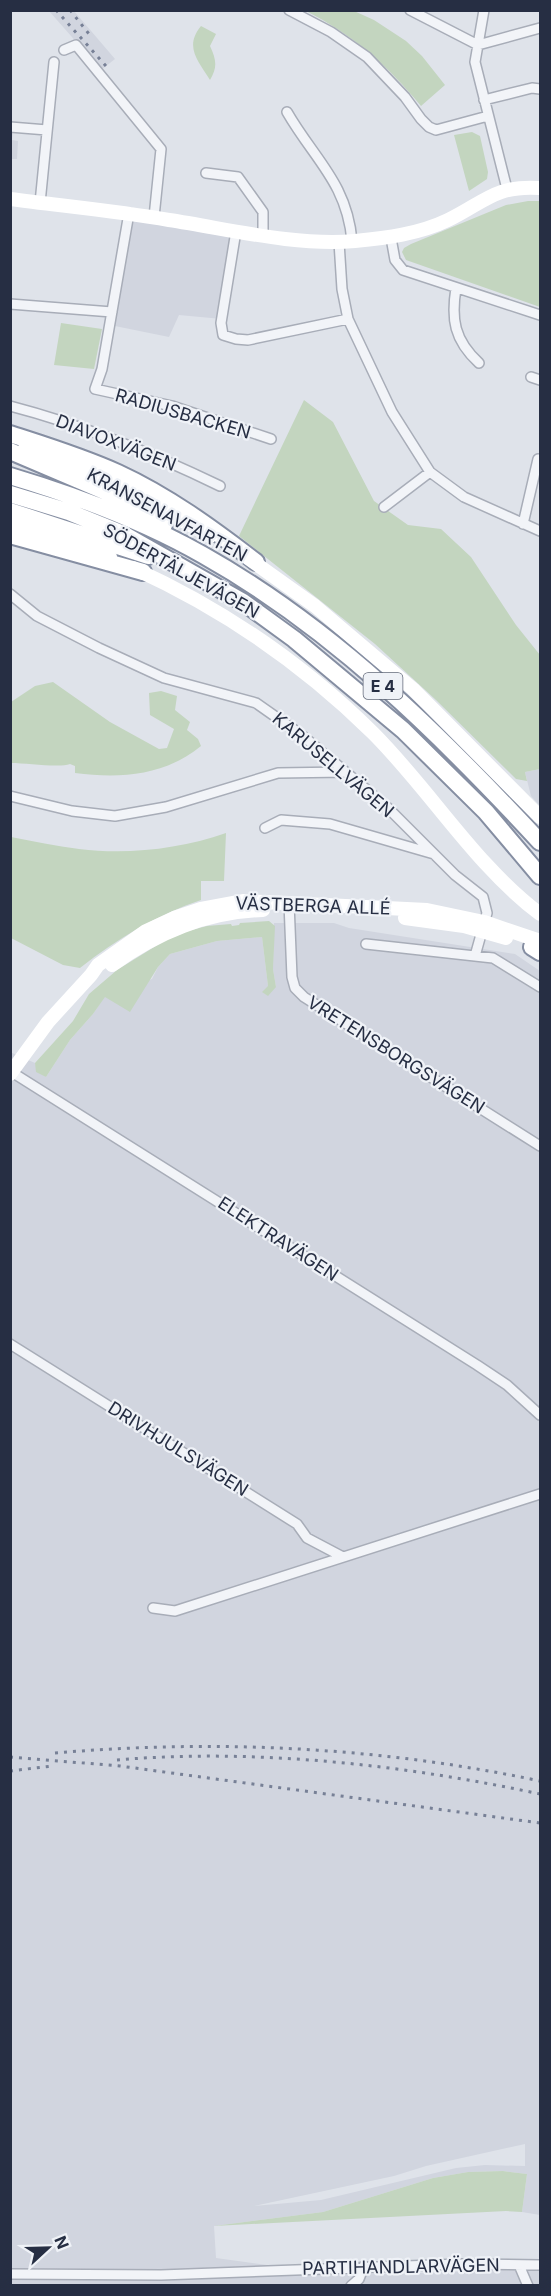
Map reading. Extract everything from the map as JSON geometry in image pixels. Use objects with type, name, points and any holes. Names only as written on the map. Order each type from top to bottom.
[{"type":"highway","points":[[10,434],[63,451],[118,473],[150,489],[211,528],[256,562]]},
{"type":"highway","name":"E 4","points":[[10,451],[66,473],[134,506],[163,524],[203,555]]},
{"type":"highway","name":"SÖDERTÄLJEVÄGEN","points":[[10,476],[63,492],[129,519],[203,555],[252,585],[355,662],[410,710],[463,760],[540,842]]},
{"type":"highway","name":"SÖDERTÄLJEVÄGEN","points":[[10,494],[123,534],[243,602],[294,639],[362,694],[443,768],[540,876]]},
{"type":"highway","points":[[10,511],[84,534],[137,554],[172,562]]},
{"type":"highway","points":[[10,536],[143,572]]},
{"type":"main road","points":[[10,199],[129,213],[263,236],[346,242],[391,238],[448,220],[488,195],[507,189],[540,188]]},
{"type":"main road","name":"KRANSENAVFARTEN","points":[[10,446],[69,464],[114,484],[167,511],[256,562]]},
{"type":"main road","name":"SÖDERTÄLJEVÄGEN","points":[[10,522],[95,550],[204,603],[238,625],[336,699],[374,734],[494,873],[540,914]]},
{"type":"main road","points":[[256,562],[315,606],[413,689],[540,817]]},
{"type":"main road","name":"VÄSTBERGA ALLÉ","points":[[11,1072],[48,1022],[91,975],[98,964],[146,931],[174,918],[226,903],[244,901],[289,906],[427,910],[482,926],[538,948]]},
{"type":"street","points":[[289,10],[331,32],[367,57],[405,97],[429,127],[436,130],[488,116]]},
{"type":"street","points":[[410,10],[478,45],[540,28]]},
{"type":"street","points":[[484,10],[475,62],[507,189]]},
{"type":"street","points":[[64,51],[76,45],[161,149],[154,217]]},
{"type":"street","points":[[40,203],[54,62]]},
{"type":"street","points":[[484,100],[532,88],[540,89]]},
{"type":"street","points":[[287,112],[334,179],[343,198],[346,242],[342,289],[348,319],[392,412],[430,472],[464,497],[540,531]]},
{"type":"street","points":[[10,126],[47,130]]},
{"type":"street","points":[[206,173],[238,177],[263,212],[263,236]]},
{"type":"street","name":"RADIUSBACKEN","points":[[129,213],[102,369],[95,389],[172,406],[271,439]]},
{"type":"street","points":[[236,231],[221,323],[223,335],[248,340],[348,319]]},
{"type":"street","points":[[391,238],[395,260],[403,270],[540,315]]},
{"type":"street","points":[[456,288],[453,319],[466,351],[479,363]]},
{"type":"street","points":[[10,304],[112,312]]},
{"type":"street","name":"DIAVOXVÄGEN","points":[[10,406],[83,427],[172,463],[220,486]]},
{"type":"street","points":[[523,524],[538,459]]},
{"type":"street","points":[[384,507],[430,472]]},
{"type":"street","name":"KARUSELLVÄGEN","points":[[10,594],[37,616],[99,648],[164,678],[256,703],[303,736],[386,806],[455,875],[483,897],[487,907],[482,926]]},
{"type":"street","points":[[10,796],[72,811],[115,816],[166,807],[278,773],[345,772]]},
{"type":"street","points":[[265,828],[281,820],[330,824],[434,854]]},
{"type":"street","name":"VRETENSBORGSVÄGEN","points":[[289,906],[292,977],[295,988],[304,997],[540,1146]]},
{"type":"street","points":[[475,956],[482,926]]},
{"type":"street","name":"VÄSTBERGA ALLÉ","points":[[366,944],[475,956],[499,961],[540,987]]},
{"type":"street","name":"ELEKTRAVÄGEN","points":[[11,1072],[477,1365],[507,1385],[540,1415]]},
{"type":"street","name":"DRIVHJULSVÄGEN","points":[[10,1344],[297,1524],[307,1538],[343,1557]]},
{"type":"street","points":[[153,1608],[176,1611],[540,1494]]},
{"type":"street","points":[[519,2265],[528,2286]]},
{"type":"street","name":"PARTIHANDLARVÄGEN","points":[[10,2274],[161,2275],[364,2266],[540,2265]]},
{"type":"street","points":[[351,2286],[359,2279],[364,2266]]},
{"type":"shaded area","points":[[49,11],[74,11],[115,59],[101,70]]},
{"type":"shaded area","points":[[10,130],[13,131],[12,140],[18,141],[17,159],[11,159]]},
{"type":"shaded area","points":[[128,219],[235,238],[222,319],[179,315],[169,337],[110,325]]},
{"type":"shaded area","points":[[540,769],[540,806],[531,796],[525,772]]},
{"type":"shaded area","points":[[274,923],[334,923],[349,928],[515,954],[540,971],[540,2215],[522,2212],[527,2174],[503,2171],[468,2172],[433,2178],[323,2212],[214,2226],[216,2258],[325,2273],[540,2271],[540,2285],[11,2285],[10,1052],[35,1063],[38,1071],[46,1077],[70,1040],[93,1014],[105,996],[152,979],[158,967],[170,954],[217,941],[262,937],[268,986],[276,987],[273,969]],"holes":[[[525,2144],[525,2166],[485,2165],[456,2168],[321,2200],[254,2206],[394,2176],[426,2166]]]},
{"type":"green space","points":[[306,11],[354,11],[374,20],[406,41],[422,56],[445,85],[421,106],[368,52],[339,30]]},
{"type":"green space","points":[[201,26],[216,34],[210,46],[215,63],[210,80],[197,60],[193,47],[196,34]]},
{"type":"green space","points":[[472,132],[480,136],[488,172],[487,179],[469,191],[454,135]]},
{"type":"green space","points":[[540,201],[540,307],[406,260],[402,252],[411,244],[506,205]]},
{"type":"green space","points":[[61,323],[102,329],[94,369],[54,365]]},
{"type":"green space","points":[[304,400],[333,422],[374,501],[408,525],[441,529],[471,557],[516,625],[540,655],[540,769],[525,772],[527,781],[516,779],[375,644],[239,536]]},
{"type":"green space","points":[[53,682],[110,722],[159,749],[167,748],[174,729],[150,715],[149,693],[161,691],[177,696],[175,710],[190,722],[187,730],[198,739],[201,746],[172,764],[125,775],[75,773],[75,766],[70,764],[11,763],[11,702],[35,686]]},
{"type":"green space","points":[[226,833],[224,881],[201,881],[201,900],[168,913],[138,929],[108,947],[80,968],[63,965],[11,938],[11,837],[79,849],[135,851],[172,847]]},
{"type":"green space","points":[[269,921],[275,926],[273,969],[276,987],[268,996],[262,992],[268,986],[262,937],[217,941],[170,954],[158,967],[130,1012],[105,997],[70,1040],[46,1077],[36,1072],[35,1063],[73,1021],[89,994],[117,970],[164,941],[188,931],[207,926],[231,924],[232,926],[240,923]]},
{"type":"green space","points":[[503,2171],[527,2174],[522,2212],[214,2226],[323,2212],[433,2178],[468,2172]]},
{"type":"railway","points":[[56,10],[106,66]]},
{"type":"railway","points":[[70,10],[89,34]]},
{"type":"railway","points":[[55,1753],[177,1747],[299,1749],[420,1760],[540,1781]]},
{"type":"railway","points":[[117,1760],[223,1756],[330,1762],[436,1775],[540,1794]]},
{"type":"railway","points":[[10,1757],[120,1766],[540,1823]]},
{"type":"railway","points":[[10,1771],[52,1766]]}]
